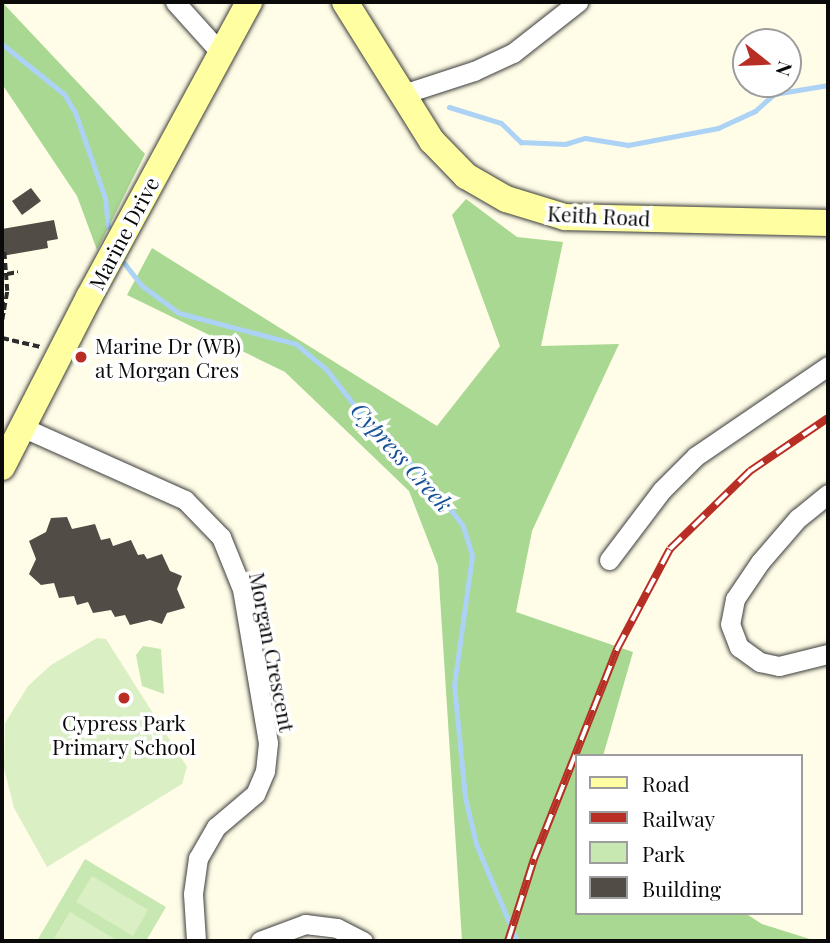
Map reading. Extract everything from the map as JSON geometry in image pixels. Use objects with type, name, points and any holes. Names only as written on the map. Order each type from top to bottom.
[{"type":"street","points":[[175,2],[220,52]]},
{"type":"street","name":"Marine Drive","points":[[2,467],[220,52],[249,2]]},
{"type":"street","name":"Keith Road","points":[[345,2],[400,94],[432,141],[466,176],[535,211],[565,217],[828,223]]},
{"type":"street","points":[[400,94],[474,71],[513,53],[578,2]]},
{"type":"street","points":[[609,559],[662,490],[696,456],[828,366]]},
{"type":"street","name":"Morgan Crescent","points":[[22,427],[185,500],[221,537],[242,589],[268,743],[265,771],[255,794],[216,827],[198,858],[192,894],[196,941]]},
{"type":"street","points":[[828,494],[798,518],[760,562],[735,599],[730,624],[739,647],[760,662],[779,666],[828,654]]},
{"type":"street","points":[[260,941],[305,924],[337,928],[363,941]]},
{"type":"path","points":[[2,320],[6,274],[4,250]]},
{"type":"path","points":[[6,274],[18,272]]},
{"type":"path","points":[[2,338],[48,349]]},
{"type":"green space","points":[[2,2],[145,154],[97,250],[77,196],[2,84]]},
{"type":"green space","points":[[466,199],[517,237],[563,242],[541,346],[619,344],[532,531],[516,612],[633,652],[604,754],[574,754],[574,915],[748,915],[762,924],[816,941],[462,941],[438,566],[409,491],[285,372],[127,295],[152,248],[437,426],[500,346],[452,215]]},
{"type":"green space","points":[[97,638],[106,639],[187,767],[182,784],[47,867],[14,808],[4,768],[5,723],[28,686],[51,665]]},
{"type":"green space","points":[[143,646],[161,649],[164,694],[142,686],[136,655]]},
{"type":"green space","points":[[85,859],[166,907],[146,941],[38,939]]},
{"type":"green space","points":[[92,876],[148,910],[133,936],[76,902]]},
{"type":"green space","points":[[70,912],[118,941],[54,938]]},
{"type":"building","points":[[31,188],[41,201],[22,215],[12,201]]},
{"type":"building","points":[[54,220],[58,239],[47,241],[48,248],[2,256],[2,229]]},
{"type":"building","points":[[67,517],[72,529],[95,524],[101,540],[110,538],[113,546],[131,540],[138,555],[144,554],[147,559],[162,554],[170,571],[182,576],[177,589],[185,608],[167,613],[162,624],[150,620],[130,625],[125,615],[115,617],[111,610],[93,613],[88,602],[77,605],[74,596],[59,598],[54,583],[41,585],[29,574],[36,559],[29,541],[46,532],[51,518]]},
{"type":"waterway","name":"Cypress Creek","points":[[2,44],[64,94],[75,112],[105,198],[108,227]]},
{"type":"waterway","points":[[449,107],[501,123],[521,142],[565,144],[585,138],[628,145],[718,128],[755,111],[774,94],[828,85]]},
{"type":"waterway","name":"Cypress Creek","points":[[124,263],[141,285],[179,313],[296,344],[326,369],[369,424],[430,482],[463,526],[472,556],[454,685],[465,797],[476,844],[517,941]]},
{"type":"railway","points":[[576,754],[617,649],[670,549],[750,471],[828,418]]},
{"type":"railway","points":[[508,941],[534,859],[574,758]]},
{"type":"place","name":"Marine Dr (WB) at Morgan Cres","points":[[81,357]]},
{"type":"place","name":"Cypress Park Primary School","points":[[124,698]]}]
